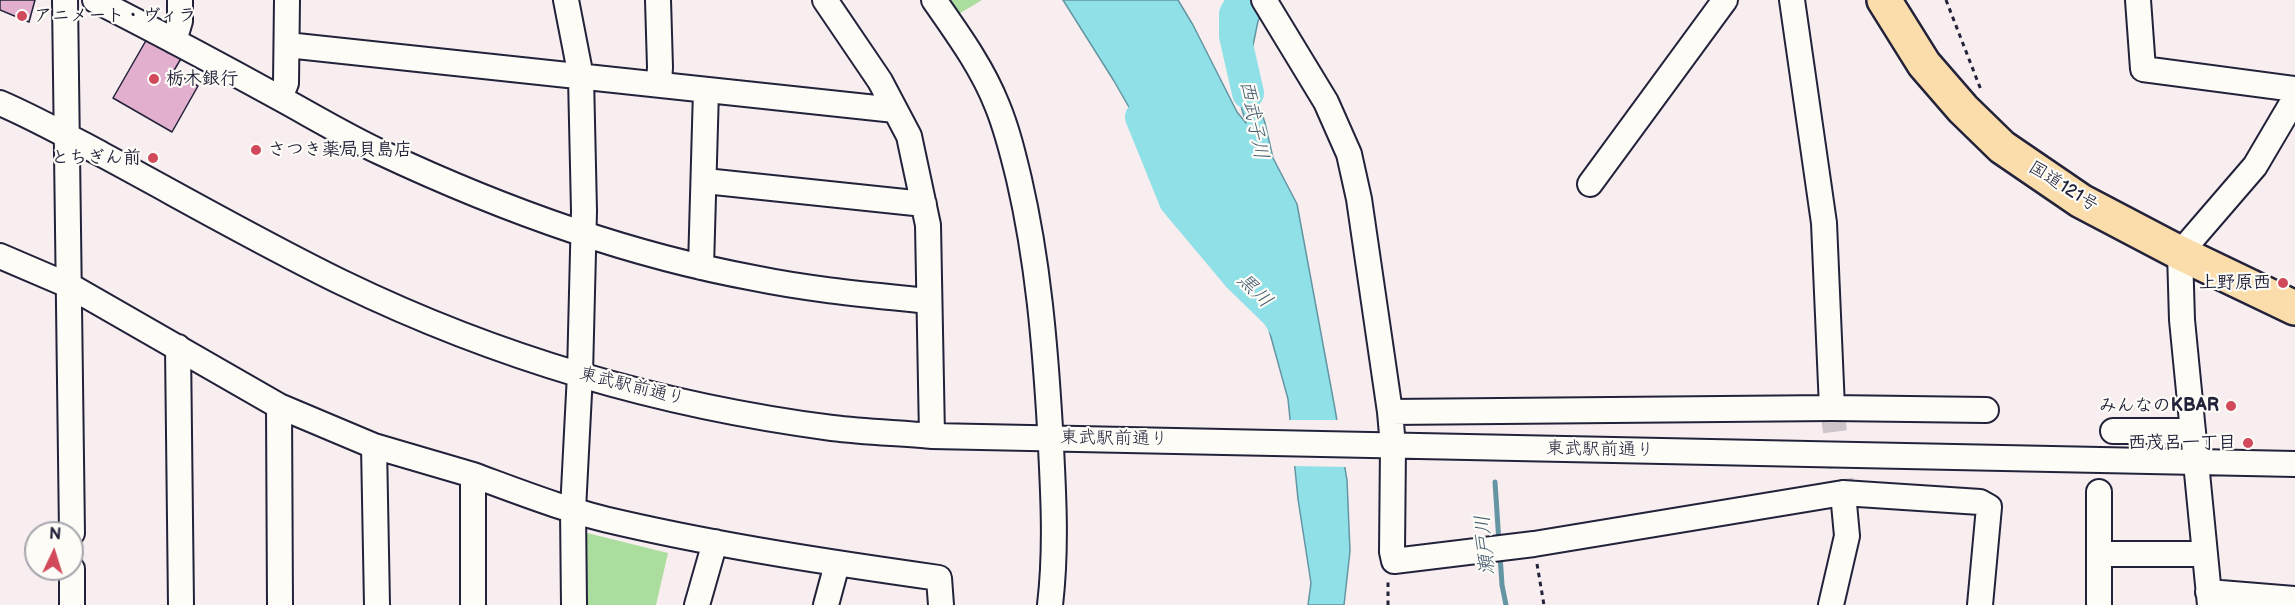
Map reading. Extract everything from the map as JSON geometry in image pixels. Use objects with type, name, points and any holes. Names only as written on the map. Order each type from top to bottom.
[{"type":"highway","name":"国道121号","points":[[1884,0],[1924,64],[1963,109],[2002,147],[2081,201],[2180,253],[2295,308]]},
{"type":"street","points":[[65,0],[72,521]]},
{"type":"street","points":[[95,0],[378,152],[439,179],[584,235],[701,267],[805,287],[929,301]]},
{"type":"street","points":[[174,41],[180,21],[180,0]]},
{"type":"street","points":[[280,98],[286,83],[287,0]]},
{"type":"street","points":[[566,0],[581,77],[584,235],[573,510],[574,605]]},
{"type":"street","points":[[658,0],[659,84]]},
{"type":"street","points":[[825,0],[880,81],[909,136],[928,225],[932,436]]},
{"type":"street","points":[[934,0],[957,32],[990,87],[1006,129],[1025,205],[1039,287],[1057,438],[1050,605]]},
{"type":"street","points":[[1264,0],[1326,102],[1349,154],[1359,199],[1390,412],[1386,445],[1394,561],[1534,544],[1843,494],[1980,502],[1989,507],[1980,605]]},
{"type":"street","points":[[1590,184],[1725,0]]},
{"type":"street","points":[[1792,0],[1824,223],[1832,408]]},
{"type":"street","points":[[2138,0],[2143,69],[2295,89]]},
{"type":"street","points":[[287,45],[895,110]]},
{"type":"street","points":[[701,267],[706,90]]},
{"type":"street","points":[[2295,98],[2255,166],[2180,253],[2182,320],[2209,599],[2295,599]]},
{"type":"street","name":"東武駅前通り","points":[[0,103],[68,136],[343,283],[486,344],[580,374],[672,398],[832,428],[932,436],[2195,460],[2295,464]]},
{"type":"street","points":[[705,181],[924,204]]},
{"type":"street","points":[[0,256],[70,286],[279,406],[374,446],[620,523],[837,564],[939,578],[941,605]]},
{"type":"street","points":[[178,347],[181,605]]},
{"type":"street","points":[[279,406],[280,605]]},
{"type":"street","points":[[1390,412],[1832,408],[1986,410]]},
{"type":"street","points":[[2112,431],[2193,431]]},
{"type":"street","points":[[374,446],[377,605]]},
{"type":"street","points":[[473,476],[473,605]]},
{"type":"street","points":[[2099,492],[2099,605]]},
{"type":"street","points":[[1831,605],[1847,536],[1843,494]]},
{"type":"street","points":[[697,605],[715,542]]},
{"type":"street","points":[[2099,554],[2205,554]]},
{"type":"street","points":[[826,605],[837,564]]},
{"type":"street","points":[[72,581],[72,605]]},
{"type":"path","points":[[1946,0],[1982,94]]},
{"type":"path","points":[[1534,544],[1544,605]]},
{"type":"green space","points":[[946,0],[982,0],[957,15]]},
{"type":"green space","points":[[579,531],[668,553],[656,605],[579,605]]},
{"type":"water","points":[[1063,0],[1178,0],[1237,112],[1246,123],[1235,86],[1241,18],[1250,0],[1269,0],[1258,21],[1249,65],[1250,77],[1265,123],[1273,158],[1297,204],[1335,409],[1347,480],[1350,551],[1344,605],[1308,605],[1311,583],[1298,499],[1288,399],[1258,290],[1181,198],[1114,81]]},
{"type":"pier","points":[[1287,420],[1340,420],[1348,467],[1292,466]]},
{"type":"building","name":"アニメート・ヴィラ","points":[[0,0],[35,0],[29,22],[0,10]]},
{"type":"building","name":"栃木銀行","points":[[148,37],[182,57],[173,72],[198,86],[172,132],[113,98]]},
{"type":"waterway","name":"西武子川","points":[[1243,0],[1235,14],[1235,36],[1248,93]]},
{"type":"waterway","name":"黒川","points":[[1141,117],[1175,201],[1238,276],[1277,314],[1287,330]]},
{"type":"waterway","name":"瀬戸川","points":[[1495,482],[1499,543]]},
{"type":"waterway","name":"瀬戸川","points":[[1500,555],[1506,605]]},
{"type":"tunnel","points":[[1832,408],[1843,493]]},
{"type":"place","name":"アニメート・ヴィラ","points":[[22,16]]},
{"type":"place","name":"栃木銀行","points":[[154,79]]},
{"type":"place","name":"さつき薬局貝島店","points":[[256,150]]},
{"type":"place","name":"とちぎん前","points":[[153,158]]},
{"type":"place","name":"上野原西","points":[[2283,283]]},
{"type":"place","name":"みんなのKBAR","points":[[2231,406]]},
{"type":"place","name":"西茂呂一丁目","points":[[2248,443]]}]
